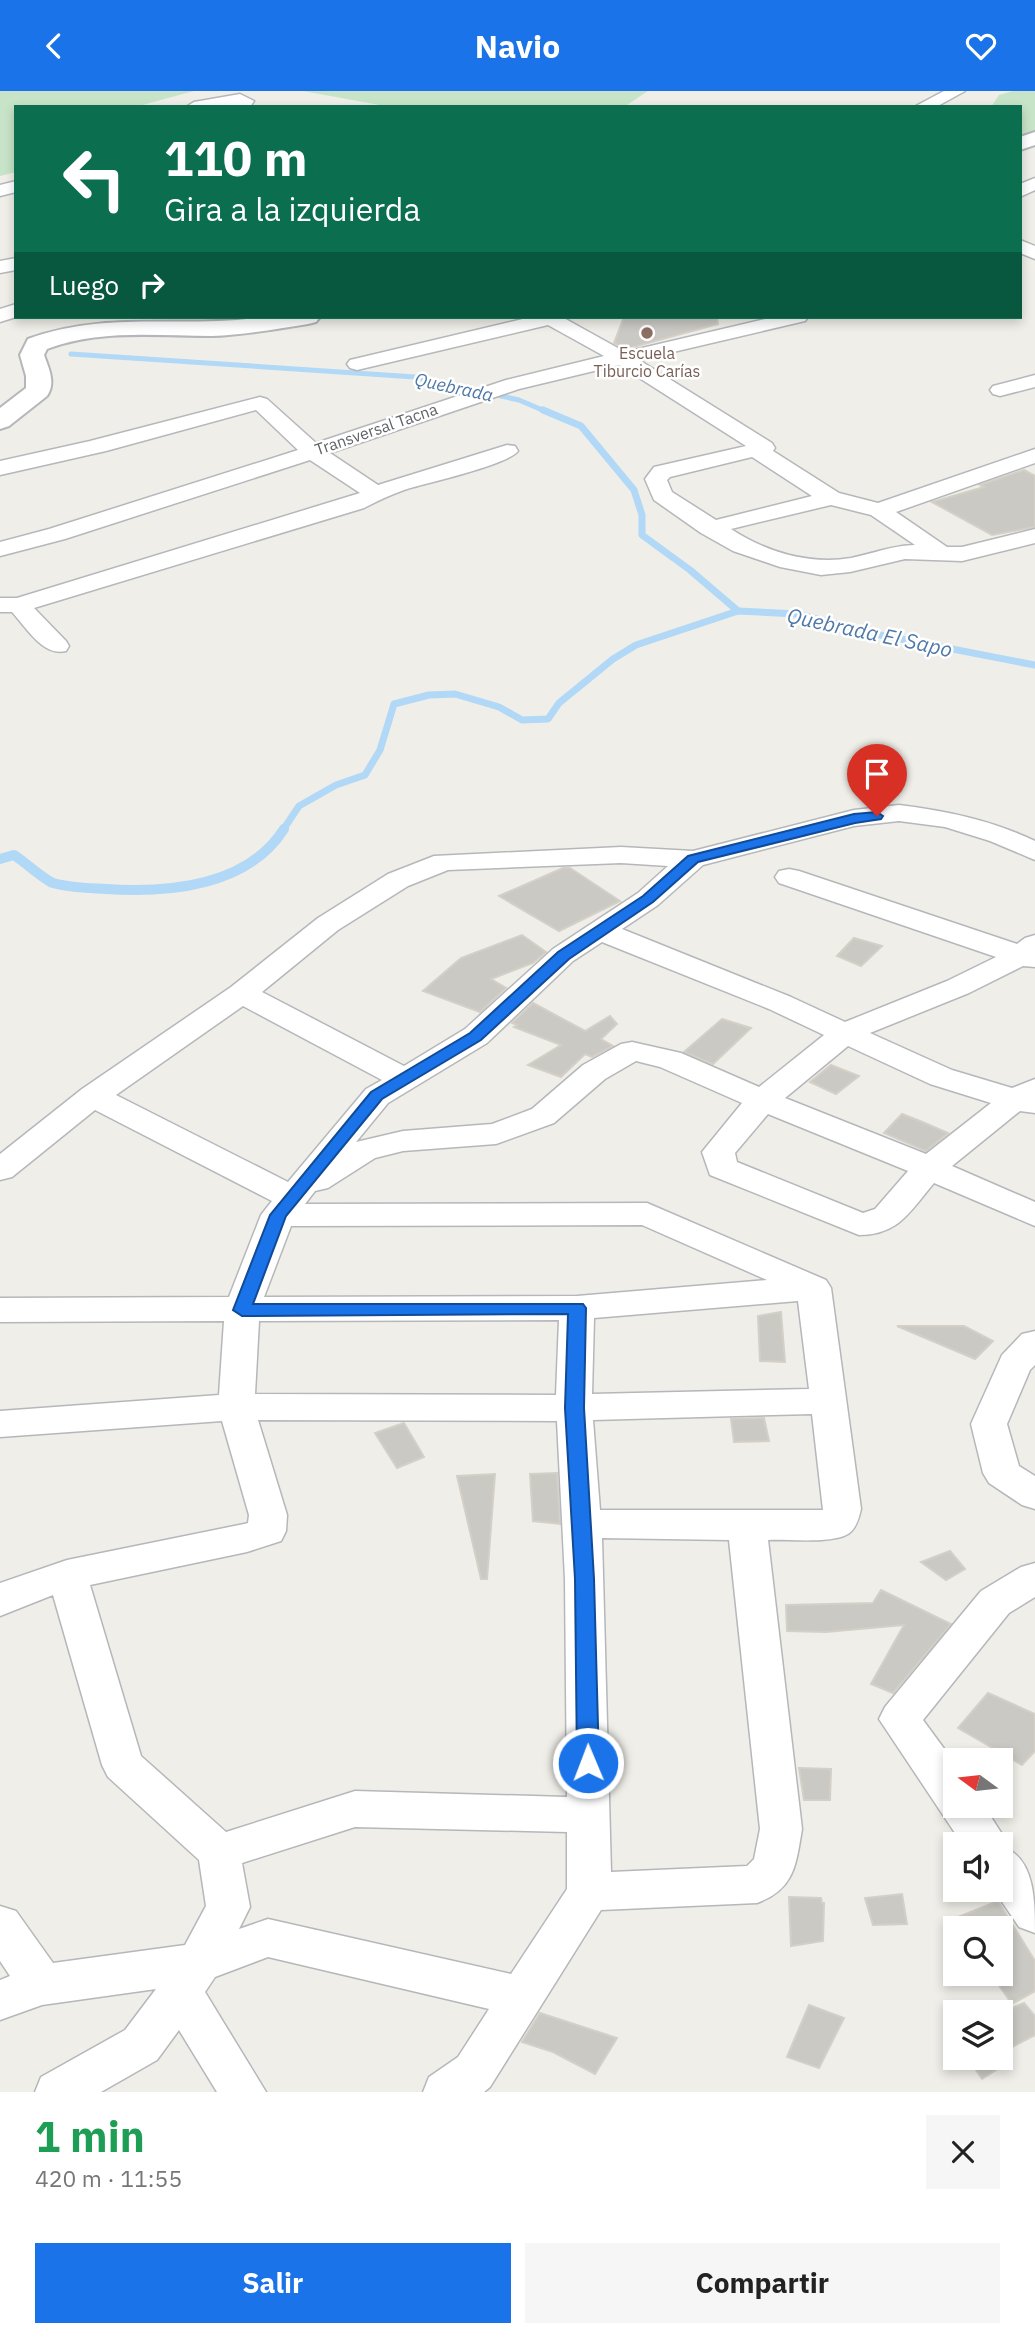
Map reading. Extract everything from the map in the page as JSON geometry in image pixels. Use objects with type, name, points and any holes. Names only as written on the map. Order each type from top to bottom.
[{"type":"street","points":[[926,105],[957,91]]},
{"type":"street","points":[[206,105],[240,99],[246,101],[243,105]]},
{"type":"street","points":[[0,421],[38,391],[40,376],[32,355],[37,344],[53,336],[78,330],[239,327],[294,319]]},
{"type":"street","points":[[357,363],[541,319]]},
{"type":"street","points":[[553,319],[622,358],[831,498],[879,510],[940,552]]},
{"type":"street","name":"Transversal Tacna","points":[[0,548],[57,534],[513,384],[789,319]]},
{"type":"street","points":[[1000,390],[1035,381]]},
{"type":"street","points":[[0,468],[72,455],[146,432],[260,403],[313,452],[374,492]]},
{"type":"street","points":[[760,449],[662,472],[656,479],[662,495],[741,547],[788,562],[821,568],[850,565],[905,552],[962,554],[1035,536]]},
{"type":"street","points":[[9,605],[356,503],[374,492],[507,451]]},
{"type":"street","points":[[879,510],[1035,456]]},
{"type":"street","points":[[709,528],[831,498]]},
{"type":"street","points":[[9,605],[57,646]]},
{"type":"street","points":[[0,1170],[93,1095],[242,993],[328,924],[398,880],[444,862],[621,855],[693,859],[854,818],[899,813],[948,819],[999,835],[1035,852]]},
{"type":"street","points":[[4,1592],[67,1575],[247,1538],[267,1531],[268,1515],[236,1407],[242,1310],[285,1206],[377,1095],[476,1036],[564,955],[648,899],[693,859]]},
{"type":"street","points":[[789,877],[1031,954]]},
{"type":"street","points":[[600,931],[846,1032],[941,1077],[1029,1098]]},
{"type":"street","points":[[1029,1098],[928,1169],[887,1217],[875,1224],[859,1224],[722,1168],[718,1152],[762,1100],[846,1032],[1031,954]]},
{"type":"street","points":[[242,993],[404,1079]]},
{"type":"street","points":[[285,1206],[364,1150],[403,1141],[496,1134],[543,1116],[593,1072],[632,1051],[670,1060],[888,1150],[1035,1215]]},
{"type":"street","points":[[93,1095],[285,1206],[647,1214],[814,1288]]},
{"type":"street","points":[[0,1310],[577,1308],[814,1288]]},
{"type":"street","points":[[582,1524],[834,1524],[842,1509],[814,1288]]},
{"type":"street","points":[[446,2092],[474,2072],[589,1892],[582,1524],[574,1408],[577,1308]]},
{"type":"street","points":[[1035,1343],[1015,1364],[989,1425],[1002,1473],[1035,1495]]},
{"type":"street","points":[[0,1424],[236,1407],[495,1410],[827,1401]]},
{"type":"street","points":[[589,1892],[757,1884],[774,1867],[780,1829],[747,1526]]},
{"type":"street","points":[[58,2092],[141,2045],[189,1977],[228,1907],[219,1852],[123,1765],[67,1575]]},
{"type":"street","points":[[943,1780],[900,1719],[995,1602],[1035,1578]]},
{"type":"street","points":[[219,1852],[355,1809],[589,1815]]},
{"type":"street","points":[[1013,1882],[1035,1914]]},
{"type":"street","points":[[0,1925],[42,1985]]},
{"type":"street","points":[[0,2000],[42,1985],[189,1977],[268,1938],[523,1997]]},
{"type":"street","points":[[189,1977],[243,2092]]},
{"type":"green space","points":[[0,91],[194,91],[142,105],[14,105],[14,172],[0,176]]},
{"type":"green space","points":[[303,91],[648,91],[627,105],[380,105]]},
{"type":"green space","points":[[1013,91],[1035,91],[1035,133],[1022,136],[1022,105],[992,105],[999,95]]},
{"type":"building","points":[[623,319],[717,319],[718,324],[626,349],[614,343]]},
{"type":"building","points":[[1024,470],[1035,476],[1035,527],[992,535],[932,502],[984,487],[980,485]]},
{"type":"building","points":[[563,868],[570,868],[620,901],[559,931],[499,896]]},
{"type":"building","points":[[522,935],[546,952],[533,963],[491,979],[506,988],[480,1012],[423,991],[461,958]]},
{"type":"building","points":[[854,938],[882,946],[861,966],[837,956]]},
{"type":"building","points":[[533,1003],[585,1031],[610,1016],[617,1024],[601,1039],[613,1046],[592,1057],[585,1054],[561,1077],[528,1065],[561,1045],[514,1027],[517,1025],[512,1023]]},
{"type":"building","points":[[722,1019],[751,1028],[713,1064],[684,1052]]},
{"type":"building","points":[[831,1065],[859,1076],[836,1094],[810,1082]]},
{"type":"building","points":[[902,1114],[948,1133],[926,1151],[884,1133]]},
{"type":"building","points":[[781,1312],[785,1362],[760,1361],[758,1316]]},
{"type":"building","points":[[897,1326],[964,1326],[993,1341],[975,1359]]},
{"type":"building","points":[[764,1418],[769,1441],[734,1442],[731,1419]]},
{"type":"building","points":[[404,1423],[424,1457],[397,1468],[375,1433]]},
{"type":"building","points":[[557,1473],[560,1524],[533,1521],[530,1474]]},
{"type":"building","points":[[495,1474],[487,1579],[481,1579],[457,1476]]},
{"type":"building","points":[[950,1551],[965,1569],[946,1580],[921,1562]]},
{"type":"building","points":[[881,1590],[951,1624],[893,1693],[871,1684],[904,1625],[826,1632],[787,1631],[786,1605],[873,1603]]},
{"type":"building","points":[[988,1693],[1035,1714],[1035,1751],[1022,1765],[1013,1760],[1013,1748],[993,1748],[958,1728]]},
{"type":"building","points":[[799,1768],[831,1769],[830,1800],[804,1800]]},
{"type":"building","points":[[902,1894],[907,1924],[873,1925],[865,1898]]},
{"type":"building","points":[[789,1897],[821,1898],[824,1903],[823,1941],[791,1946]]},
{"type":"building","points":[[999,1902],[1007,1916],[960,1916]]},
{"type":"building","points":[[1013,1925],[1035,1961],[1035,1991],[1013,2003],[1013,2000],[1009,2000],[999,1986],[1013,1986]]},
{"type":"building","points":[[1024,2003],[1035,2016],[1035,2035],[1013,2046],[1013,2007]]},
{"type":"building","points":[[809,2005],[844,2018],[819,2068],[787,2057]]},
{"type":"building","points":[[540,2013],[617,2038],[595,2074],[553,2052],[522,2042]]},
{"type":"building","points":[[976,2070],[996,2070],[982,2079]]},
{"type":"waterway","name":"Quebrada","points":[[71,354],[415,377],[519,400],[547,412]]},
{"type":"waterway","name":"Quebrada","points":[[543,410],[581,426],[634,490],[642,515],[642,535],[690,570],[738,611]]},
{"type":"waterway","name":"Quebrada El Sapo","points":[[283,830],[299,806],[336,785],[365,775],[380,750],[394,704],[429,695],[455,694],[499,707],[522,720],[548,719],[559,703],[613,659],[636,645],[738,611]]},
{"type":"waterway","name":"Quebrada El Sapo","points":[[738,611],[797,614],[875,634],[1035,665]]},
{"type":"waterway","name":"Quebrada El Sapo","points":[[0,859],[14,855],[49,881],[66,886],[130,890],[180,887],[228,875],[268,848],[284,829]]},
{"type":"place","name":"Escuela Tiburcio Carías","points":[[647,333]]},
{"type":"route","points":[[588,1763],[584,1579],[574,1408],[577,1308],[242,1310],[278,1215],[377,1095],[476,1036],[564,955],[648,899],[693,859],[854,818],[877,816]]}]
